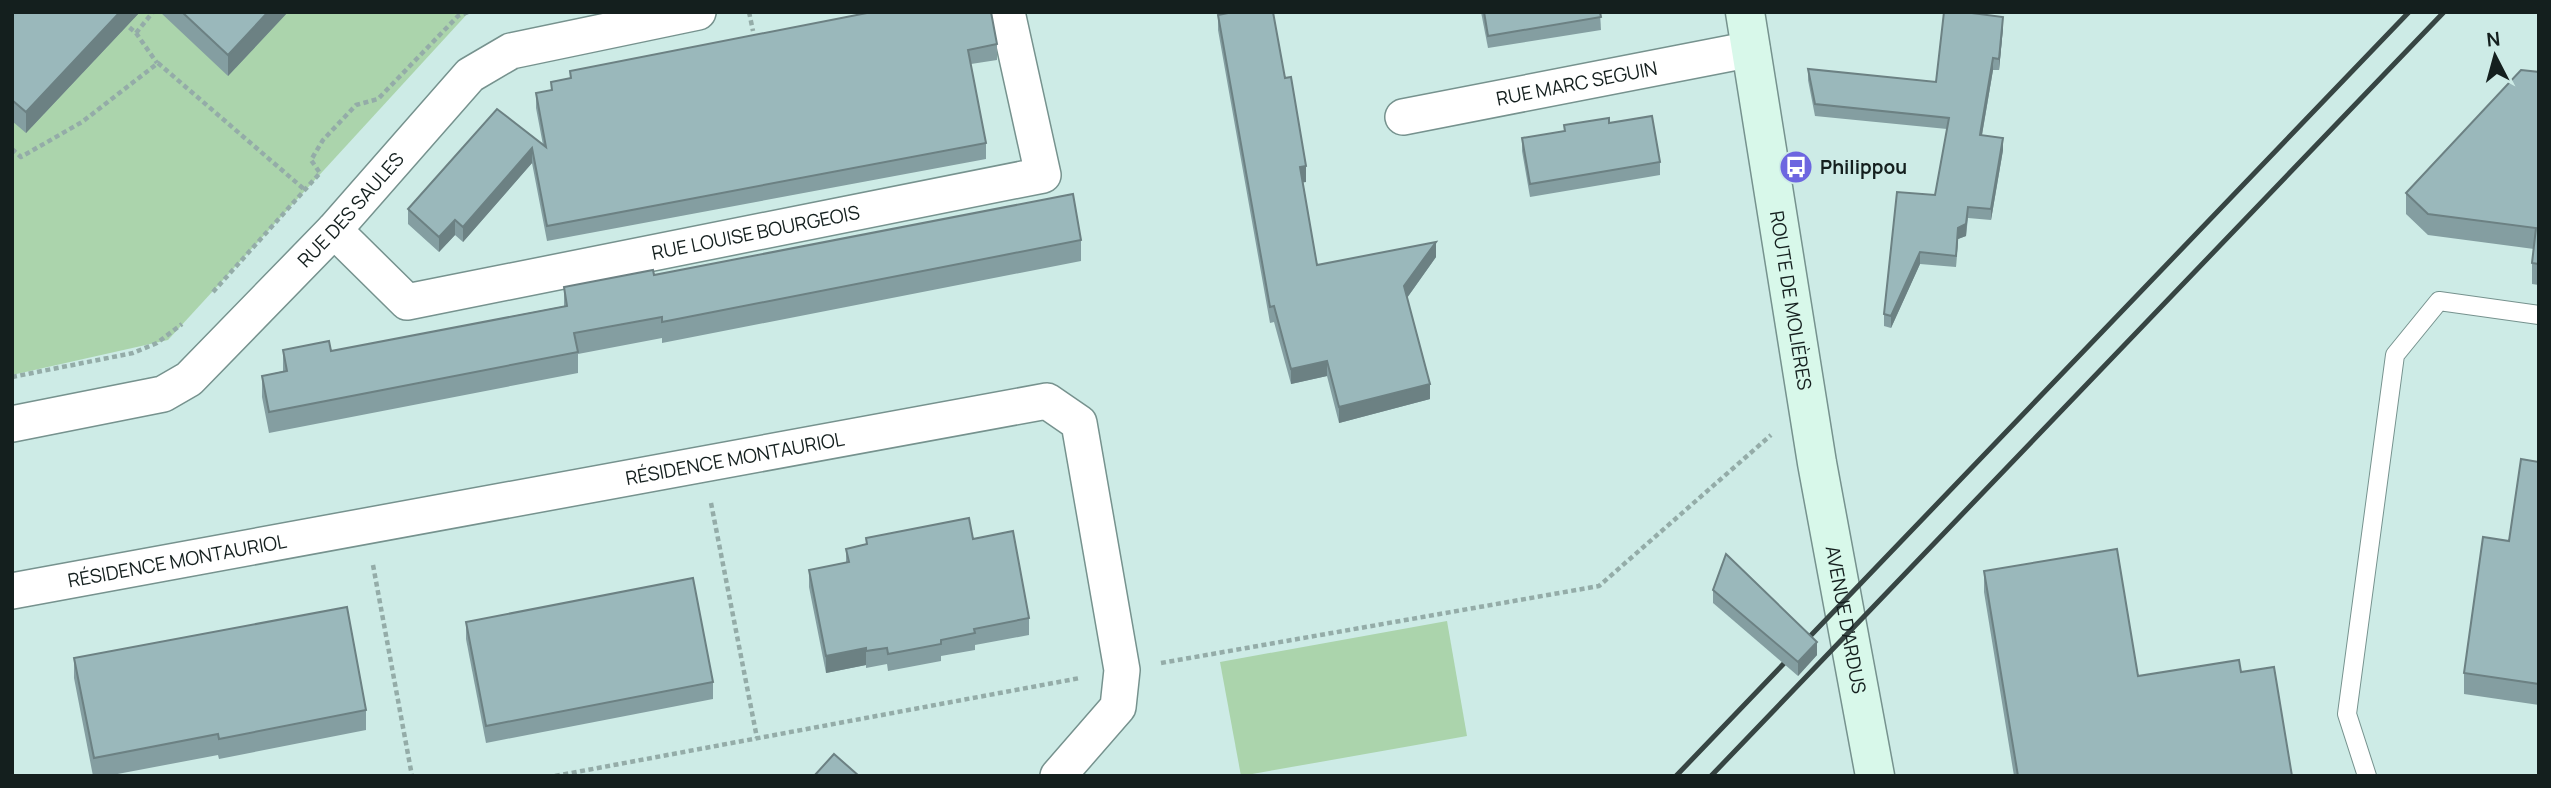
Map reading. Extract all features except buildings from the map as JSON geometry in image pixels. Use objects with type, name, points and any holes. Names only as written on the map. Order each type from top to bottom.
[{"type":"main road","name":"ROUTE DE MOLIÈRES","points":[[1745,12],[1817,463]]},
{"type":"main road","name":"AVENUE D'ARDUS","points":[[1817,463],[1875,776]]},
{"type":"street","name":"RUE DES SAULES","points":[[12,424],[163,394],[189,379],[334,230],[471,75],[511,51],[698,12]]},
{"type":"street","name":"RUE LOUISE BOURGEOIS","points":[[334,230],[407,302],[1043,175],[1007,12]]},
{"type":"street","name":"RUE MARC SEGUIN","points":[[1403,117],[1752,49]]},
{"type":"street","name":"RÉSIDENCE MONTAURIOL","points":[[12,591],[1047,401],[1079,423],[1122,670],[1118,707],[1058,776]]},
{"type":"lane","points":[[2367,776],[2347,713],[2395,355],[2439,301],[2539,315]]},
{"type":"path","points":[[136,33],[153,12]]},
{"type":"path","points":[[206,300],[320,173],[311,160],[331,131],[356,105],[378,99],[458,16],[468,12]]},
{"type":"path","points":[[749,12],[753,31]]},
{"type":"path","points":[[120,19],[136,33],[158,64],[305,190]]},
{"type":"path","points":[[12,149],[21,158],[82,122],[158,64]]},
{"type":"path","points":[[12,377],[133,353],[157,343],[190,318]]},
{"type":"path","points":[[555,776],[1122,670],[1600,586],[1746,455],[1809,406]]},
{"type":"path","points":[[704,464],[757,738]]},
{"type":"path","points":[[366,527],[412,776]]},
{"type":"green space","points":[[12,12],[469,12],[168,340],[12,375]]},
{"type":"green space","points":[[1447,621],[1467,736],[1241,776],[1220,662]]},
{"type":"railway","points":[[1676,776],[2409,12]]},
{"type":"railway","points":[[1711,776],[2444,12]]},
{"type":"place","name":"Philippou","points":[[1796,167]]}]
